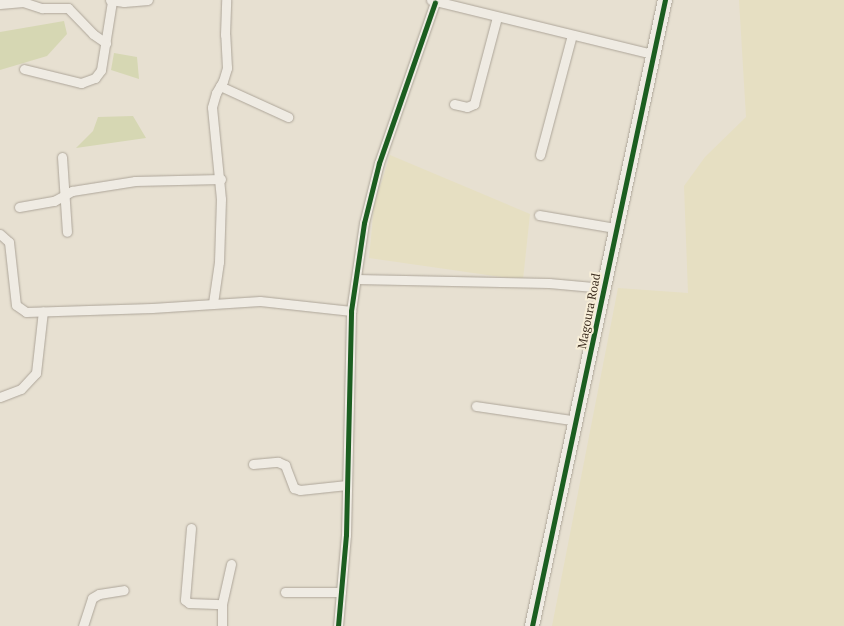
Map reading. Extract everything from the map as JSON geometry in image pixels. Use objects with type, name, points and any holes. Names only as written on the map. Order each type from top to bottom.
[{"type":"street","points":[[24,69],[86,83],[99,74],[106,43],[111,0],[148,0]]},
{"type":"street","points":[[213,304],[220,241],[221,179],[212,107],[227,68],[225,35],[226,0]]},
{"type":"street","name":"Magoura Road","points":[[532,626],[577,421],[615,228],[665,0]]},
{"type":"street","points":[[338,626],[346,535],[351,311],[364,223],[379,163],[432,1],[653,54]]},
{"type":"street","points":[[0,4],[23,2],[42,8],[68,8],[93,34],[106,43]]},
{"type":"street","points":[[454,104],[467,107],[474,104],[497,17]]},
{"type":"street","points":[[540,155],[572,35]]},
{"type":"street","points":[[220,86],[288,117]]},
{"type":"street","points":[[62,156],[67,232]]},
{"type":"street","points":[[19,207],[54,201],[75,191],[135,181],[221,179]]},
{"type":"street","points":[[539,215],[615,228]]},
{"type":"street","points":[[0,234],[10,242],[16,305],[26,312],[273,301],[351,311]]},
{"type":"street","points":[[356,279],[549,283],[604,288]]},
{"type":"street","points":[[0,397],[22,389],[36,373],[43,311]]},
{"type":"street","points":[[476,406],[577,421]]},
{"type":"street","points":[[253,464],[278,462],[285,465],[294,488],[300,490],[347,485]]},
{"type":"street","points":[[191,528],[185,600],[189,603],[222,604]]},
{"type":"street","points":[[222,626],[222,604],[231,564]]},
{"type":"street","points":[[83,626],[92,598],[99,594],[124,590]]},
{"type":"street","points":[[285,592],[341,592]]},
{"type":"shaded area","points":[[739,0],[844,0],[844,626],[552,626],[618,288],[688,293],[684,186],[705,157],[746,117]]},
{"type":"shaded area","points":[[390,155],[530,214],[523,280],[369,258],[374,206]]},
{"type":"green space","points":[[64,21],[67,34],[47,56],[0,70],[0,32]]},
{"type":"green space","points":[[114,53],[137,57],[139,79],[111,70]]},
{"type":"green space","points":[[133,116],[146,138],[76,148],[93,131],[98,117]]},
{"type":"cycle path","points":[[532,626],[665,0]]},
{"type":"cycle path","points":[[338,626],[346,535],[351,311],[364,223],[379,163],[435,2]]}]
